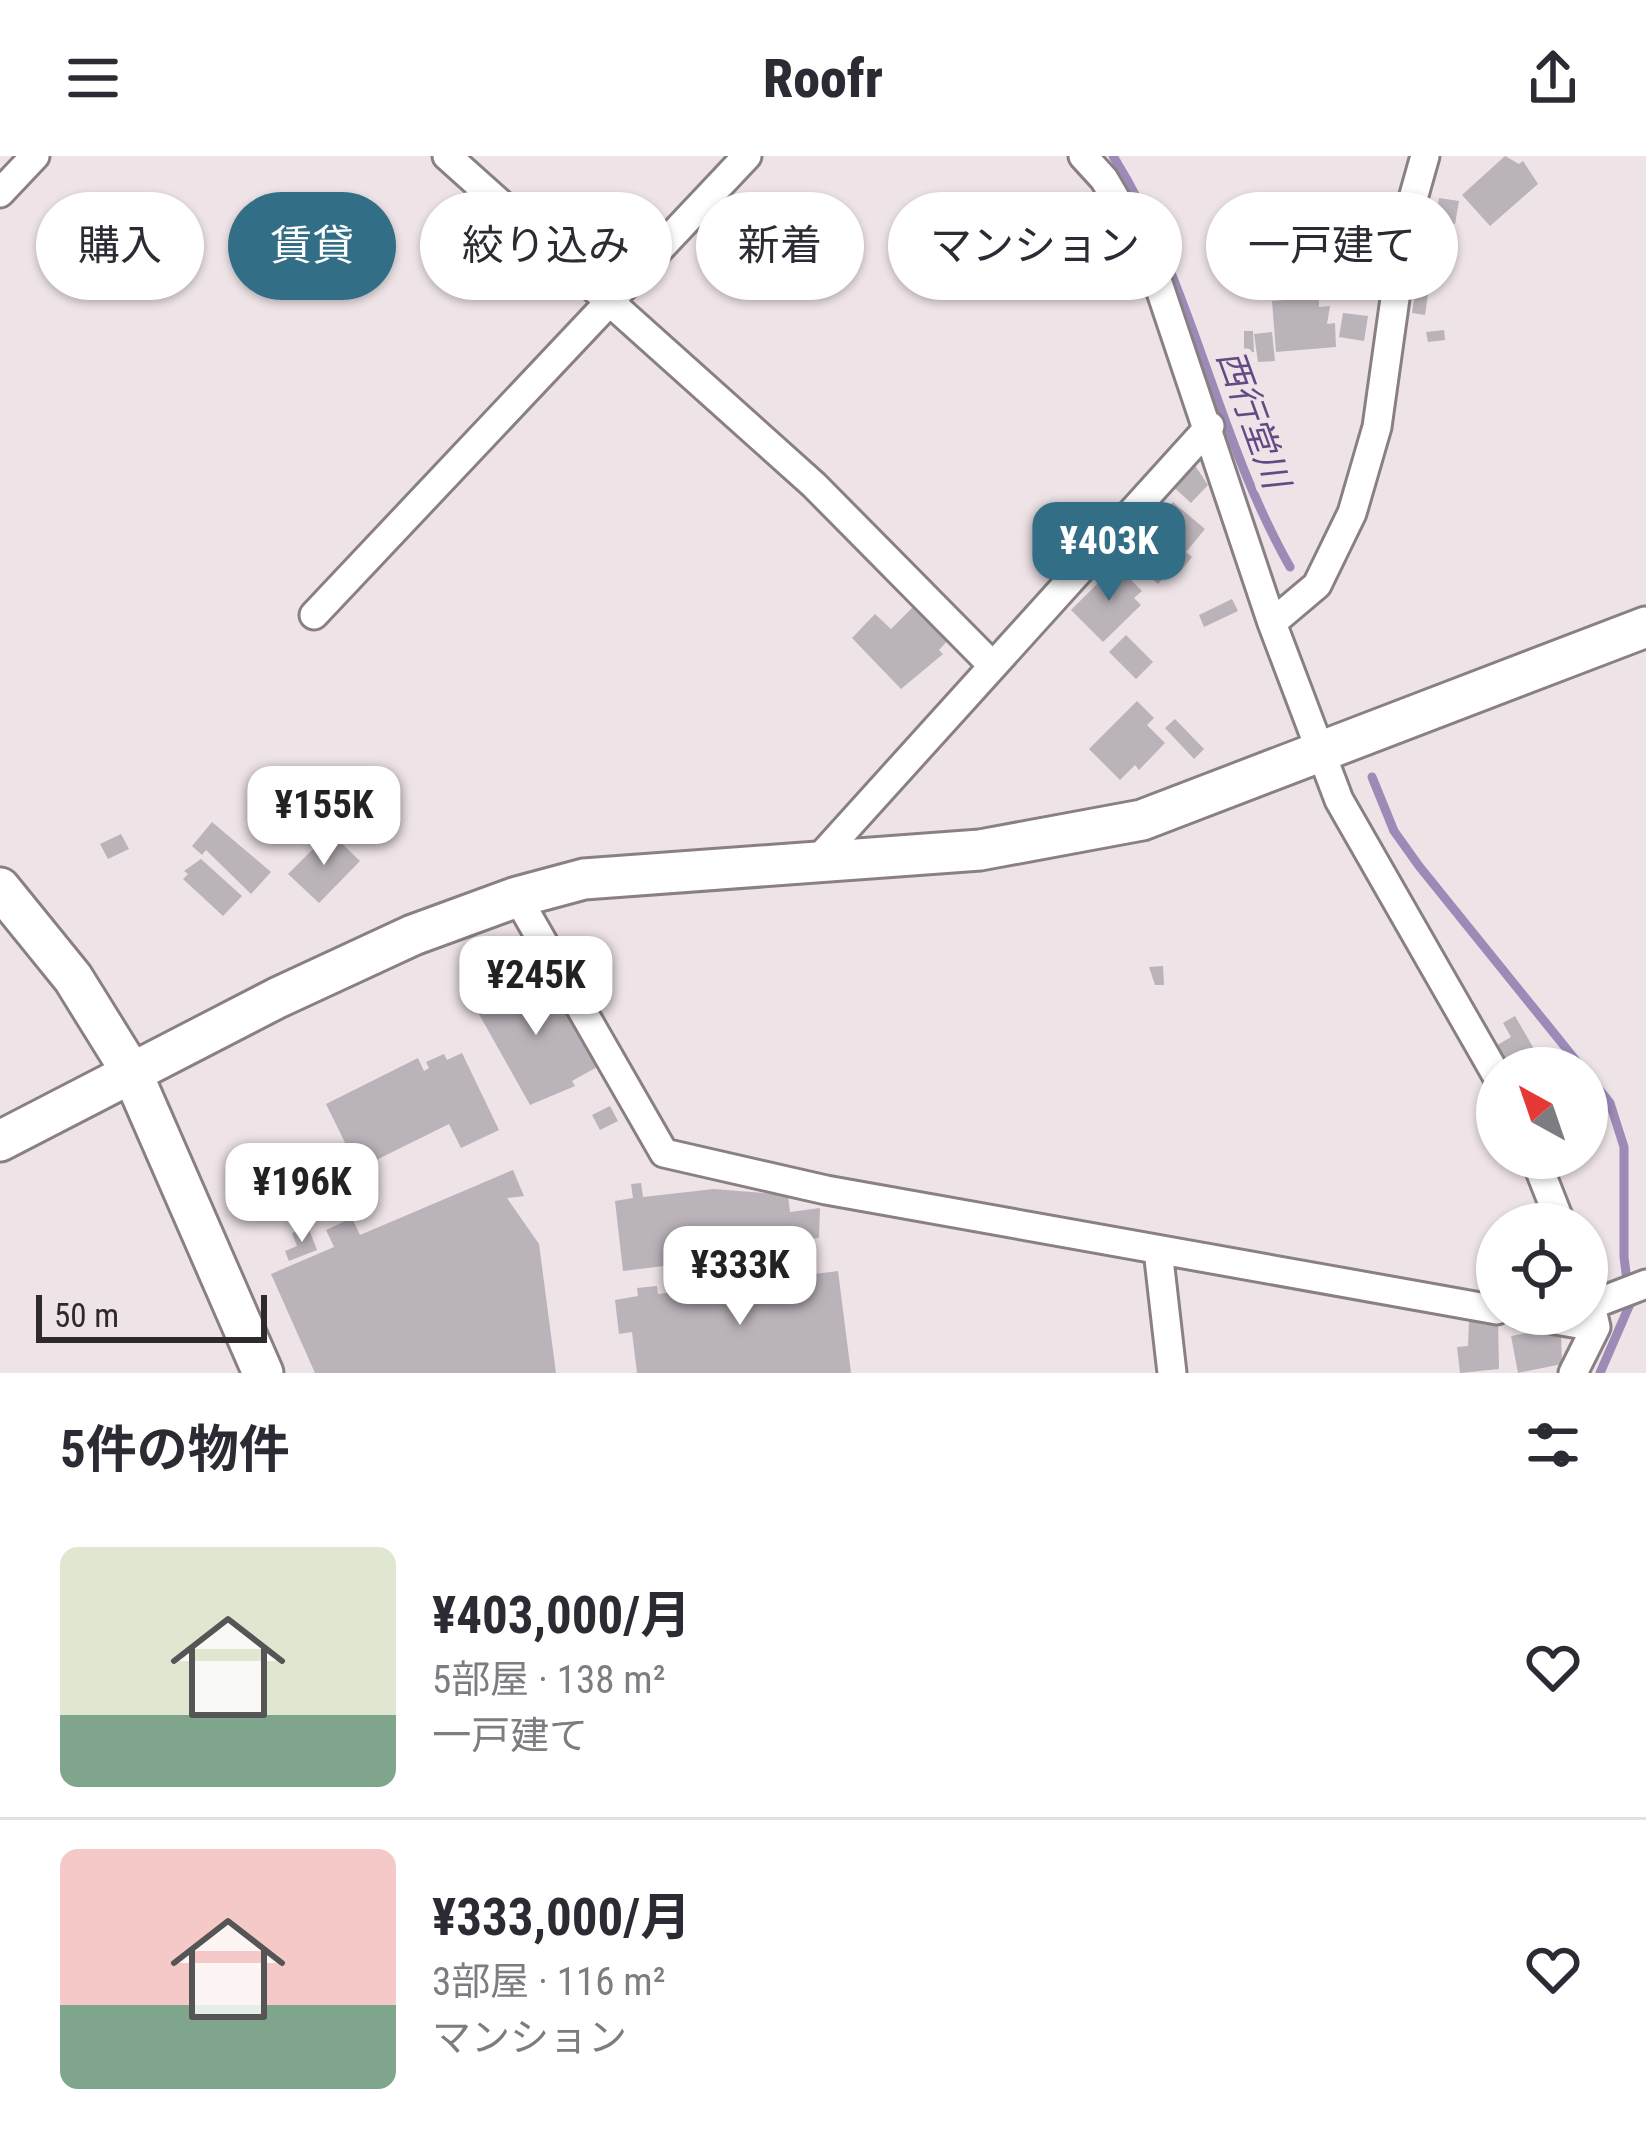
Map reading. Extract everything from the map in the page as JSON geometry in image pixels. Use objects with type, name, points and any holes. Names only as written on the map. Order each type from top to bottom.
[{"type":"street","points":[[0,193],[35,156]]},
{"type":"street","points":[[446,156],[814,485],[991,664]]},
{"type":"street","points":[[314,615],[747,156]]},
{"type":"street","points":[[1083,156],[1104,179],[1149,256],[1282,614],[1317,749],[1339,800],[1480,1047]]},
{"type":"street","points":[[1282,614],[1317,585],[1352,513],[1377,427],[1406,227],[1425,156]]},
{"type":"street","points":[[813,865],[1210,426]]},
{"type":"street","points":[[0,1141],[413,935],[517,897],[584,879],[980,850],[1142,820],[1646,626]]},
{"type":"street","points":[[0,888],[73,978],[132,1073],[262,1373]]},
{"type":"street","points":[[517,897],[664,1153],[826,1190],[1476,1306]]},
{"type":"street","points":[[1158,1250],[1172,1373]]},
{"type":"street","points":[[1608,1299],[1646,1284]]},
{"type":"street","points":[[1573,1373],[1584,1335]]},
{"type":"building","points":[[1505,156],[1519,164],[1523,161],[1538,184],[1490,226],[1462,195]]},
{"type":"building","points":[[1319,300],[1319,307],[1330,306],[1327,324],[1335,323],[1336,347],[1276,352],[1272,301]]},
{"type":"building","points":[[1414,300],[1427,300],[1425,315],[1412,313]]},
{"type":"building","points":[[1343,313],[1368,316],[1364,341],[1339,337]]},
{"type":"building","points":[[1444,330],[1445,340],[1428,342],[1426,332]]},
{"type":"building","points":[[1244,331],[1253,331],[1254,352],[1244,352]]},
{"type":"building","points":[[1272,332],[1275,361],[1258,362],[1254,334]]},
{"type":"building","points":[[1190,458],[1208,485],[1191,503],[1168,482]]},
{"type":"building","points":[[1173,502],[1205,529],[1186,552],[1192,557],[1180,572],[1173,566],[1158,584],[1125,555]]},
{"type":"building","points":[[1116,565],[1142,591],[1134,598],[1141,605],[1103,642],[1071,610]]},
{"type":"building","points":[[1232,599],[1238,611],[1204,627],[1199,615]]},
{"type":"building","points":[[913,607],[948,640],[939,650],[943,654],[901,689],[852,638],[875,614],[891,629]]},
{"type":"building","points":[[1126,635],[1153,662],[1136,679],[1109,652]]},
{"type":"building","points":[[1137,701],[1154,718],[1147,725],[1165,743],[1139,770],[1135,765],[1120,780],[1089,749]]},
{"type":"building","points":[[1175,719],[1204,749],[1194,759],[1165,728]]},
{"type":"building","points":[[212,822],[271,872],[251,894],[206,850],[202,855],[192,846]]},
{"type":"building","points":[[330,832],[360,861],[319,903],[288,874]]},
{"type":"building","points":[[121,834],[129,849],[108,859],[100,844]]},
{"type":"building","points":[[201,859],[242,896],[223,916],[183,879],[188,874],[184,871]]},
{"type":"building","points":[[1163,966],[1164,985],[1155,985],[1149,967]]},
{"type":"building","points":[[541,969],[597,1067],[572,1081],[575,1086],[530,1105],[475,1007]]},
{"type":"building","points":[[1515,1016],[1533,1047],[1494,1047],[1511,1037],[1503,1023]]},
{"type":"building","points":[[462,1053],[499,1130],[461,1148],[449,1124],[358,1169],[326,1104],[418,1058],[424,1071],[429,1068],[426,1062]]},
{"type":"building","points":[[610,1106],[618,1121],[600,1130],[592,1115]]},
{"type":"building","points":[[513,1170],[524,1196],[507,1198],[539,1244],[556,1373],[315,1373],[271,1274],[334,1247],[326,1230],[352,1218],[360,1235]]},
{"type":"building","points":[[641,1183],[643,1197],[714,1189],[788,1195],[790,1212],[820,1208],[819,1238],[793,1240],[795,1250],[623,1271],[615,1201],[633,1198],[631,1184]]},
{"type":"building","points":[[308,1227],[317,1250],[289,1261],[285,1251],[297,1246],[292,1233]]},
{"type":"building","points":[[838,1271],[851,1373],[637,1373],[632,1332],[619,1334],[615,1300],[638,1296],[637,1288],[657,1286],[658,1294]]},
{"type":"building","points":[[1476,1319],[1476,1335],[1498,1335],[1499,1369],[1460,1373],[1457,1347],[1468,1346],[1469,1320]]},
{"type":"building","points":[[1561,1335],[1562,1364],[1518,1373],[1511,1336]]},
{"type":"waterway","name":"西行堂川","points":[[1113,156],[1164,256],[1242,466],[1290,567]]},
{"type":"waterway","name":"西行堂川","points":[[1372,777],[1394,831],[1419,866],[1565,1047]]},
{"type":"waterway","name":"西行堂川","points":[[1600,1373],[1630,1304],[1624,1257],[1624,1147],[1608,1100]]}]
